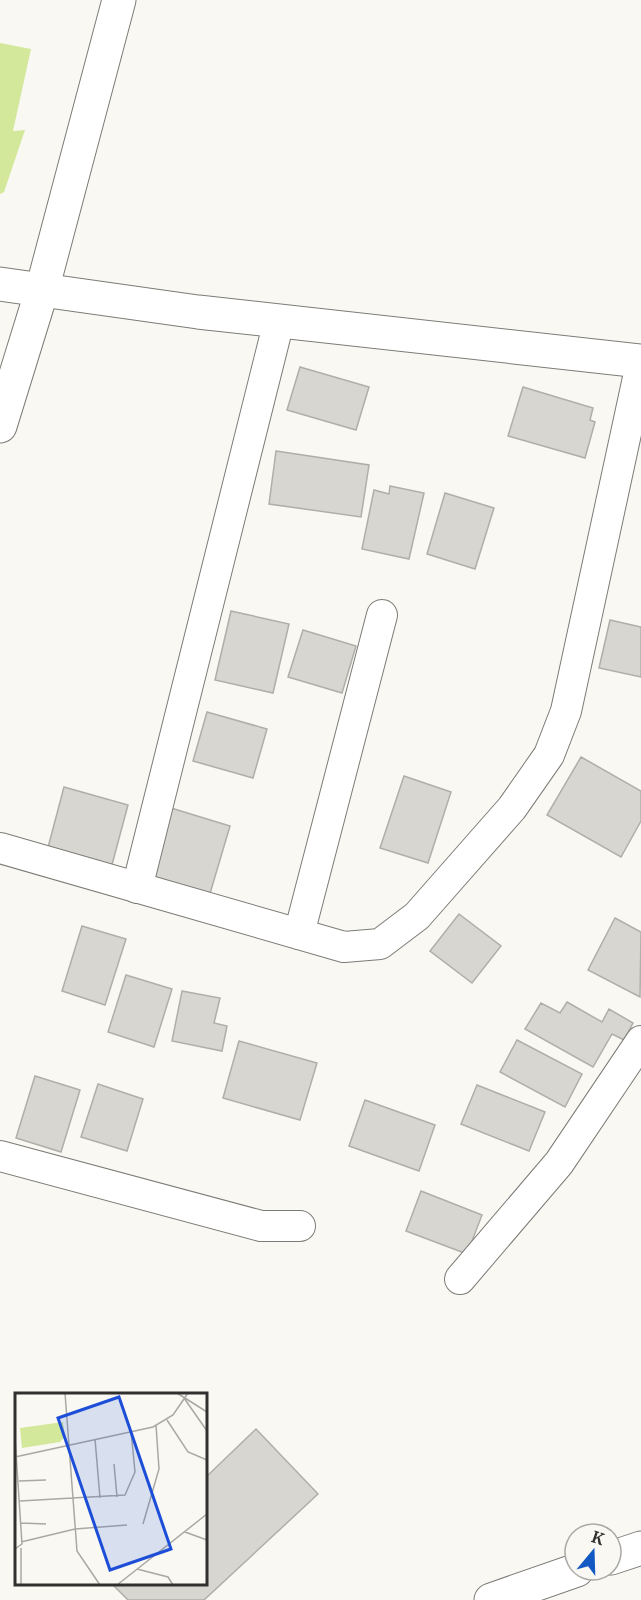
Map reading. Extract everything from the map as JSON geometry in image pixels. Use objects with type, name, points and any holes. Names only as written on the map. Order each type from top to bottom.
[{"type":"street","points":[[0,426],[42,290],[119,0]]},
{"type":"street","points":[[0,284],[198,312],[641,362],[566,711],[549,755],[512,808],[417,916],[380,944],[344,947],[0,848]]},
{"type":"street","points":[[137,888],[279,321]]},
{"type":"street","points":[[299,934],[382,615]]},
{"type":"street","points":[[460,1278],[559,1163],[641,1041]]},
{"type":"street","points":[[0,1156],[261,1226],[300,1226]]},
{"type":"street","points":[[623,1554],[641,1548]]},
{"type":"street","points":[[491,1600],[563,1575]]},
{"type":"green space","points":[[0,43],[31,49],[13,131],[25,130],[4,192],[0,194]]},
{"type":"building","points":[[300,367],[369,387],[356,430],[287,410]]},
{"type":"building","points":[[523,387],[593,408],[590,420],[595,422],[585,458],[508,436]]},
{"type":"building","points":[[276,451],[369,465],[361,517],[269,504]]},
{"type":"building","points":[[390,486],[424,493],[409,559],[362,549],[374,490],[389,494]]},
{"type":"building","points":[[445,493],[494,508],[475,569],[427,554]]},
{"type":"building","points":[[231,611],[289,624],[273,693],[215,680]]},
{"type":"building","points":[[610,620],[641,627],[641,677],[599,668]]},
{"type":"building","points":[[303,630],[356,646],[342,693],[288,677]]},
{"type":"building","points":[[207,712],[267,729],[253,778],[193,761]]},
{"type":"building","points":[[581,757],[641,791],[641,821],[621,857],[547,815]]},
{"type":"building","points":[[404,776],[451,792],[428,863],[380,848]]},
{"type":"building","points":[[64,787],[128,805],[110,872],[46,855]]},
{"type":"building","points":[[171,808],[230,826],[206,907],[147,890]]},
{"type":"building","points":[[459,914],[501,946],[472,983],[430,951]]},
{"type":"building","points":[[615,918],[641,932],[640,997],[588,970]]},
{"type":"building","points":[[82,926],[126,939],[105,1005],[62,991]]},
{"type":"building","points":[[126,975],[172,989],[154,1047],[108,1032]]},
{"type":"building","points":[[182,991],[220,998],[214,1023],[227,1026],[222,1051],[172,1041]]},
{"type":"building","points":[[567,1002],[602,1022],[609,1009],[633,1023],[624,1040],[612,1034],[593,1067],[525,1029],[541,1003],[560,1013]]},
{"type":"building","points":[[517,1040],[582,1074],[565,1107],[500,1072]]},
{"type":"building","points":[[239,1041],[317,1063],[300,1120],[223,1098]]},
{"type":"building","points":[[35,1076],[80,1090],[61,1152],[16,1138]]},
{"type":"building","points":[[98,1084],[143,1099],[127,1151],[81,1137]]},
{"type":"building","points":[[477,1085],[545,1112],[529,1151],[461,1124]]},
{"type":"building","points":[[365,1100],[435,1125],[419,1171],[349,1146]]},
{"type":"building","points":[[421,1191],[482,1215],[467,1254],[406,1231]]},
{"type":"building","points":[[256,1429],[318,1494],[204,1600],[128,1600],[113,1585],[207,1585],[207,1476]]}]
